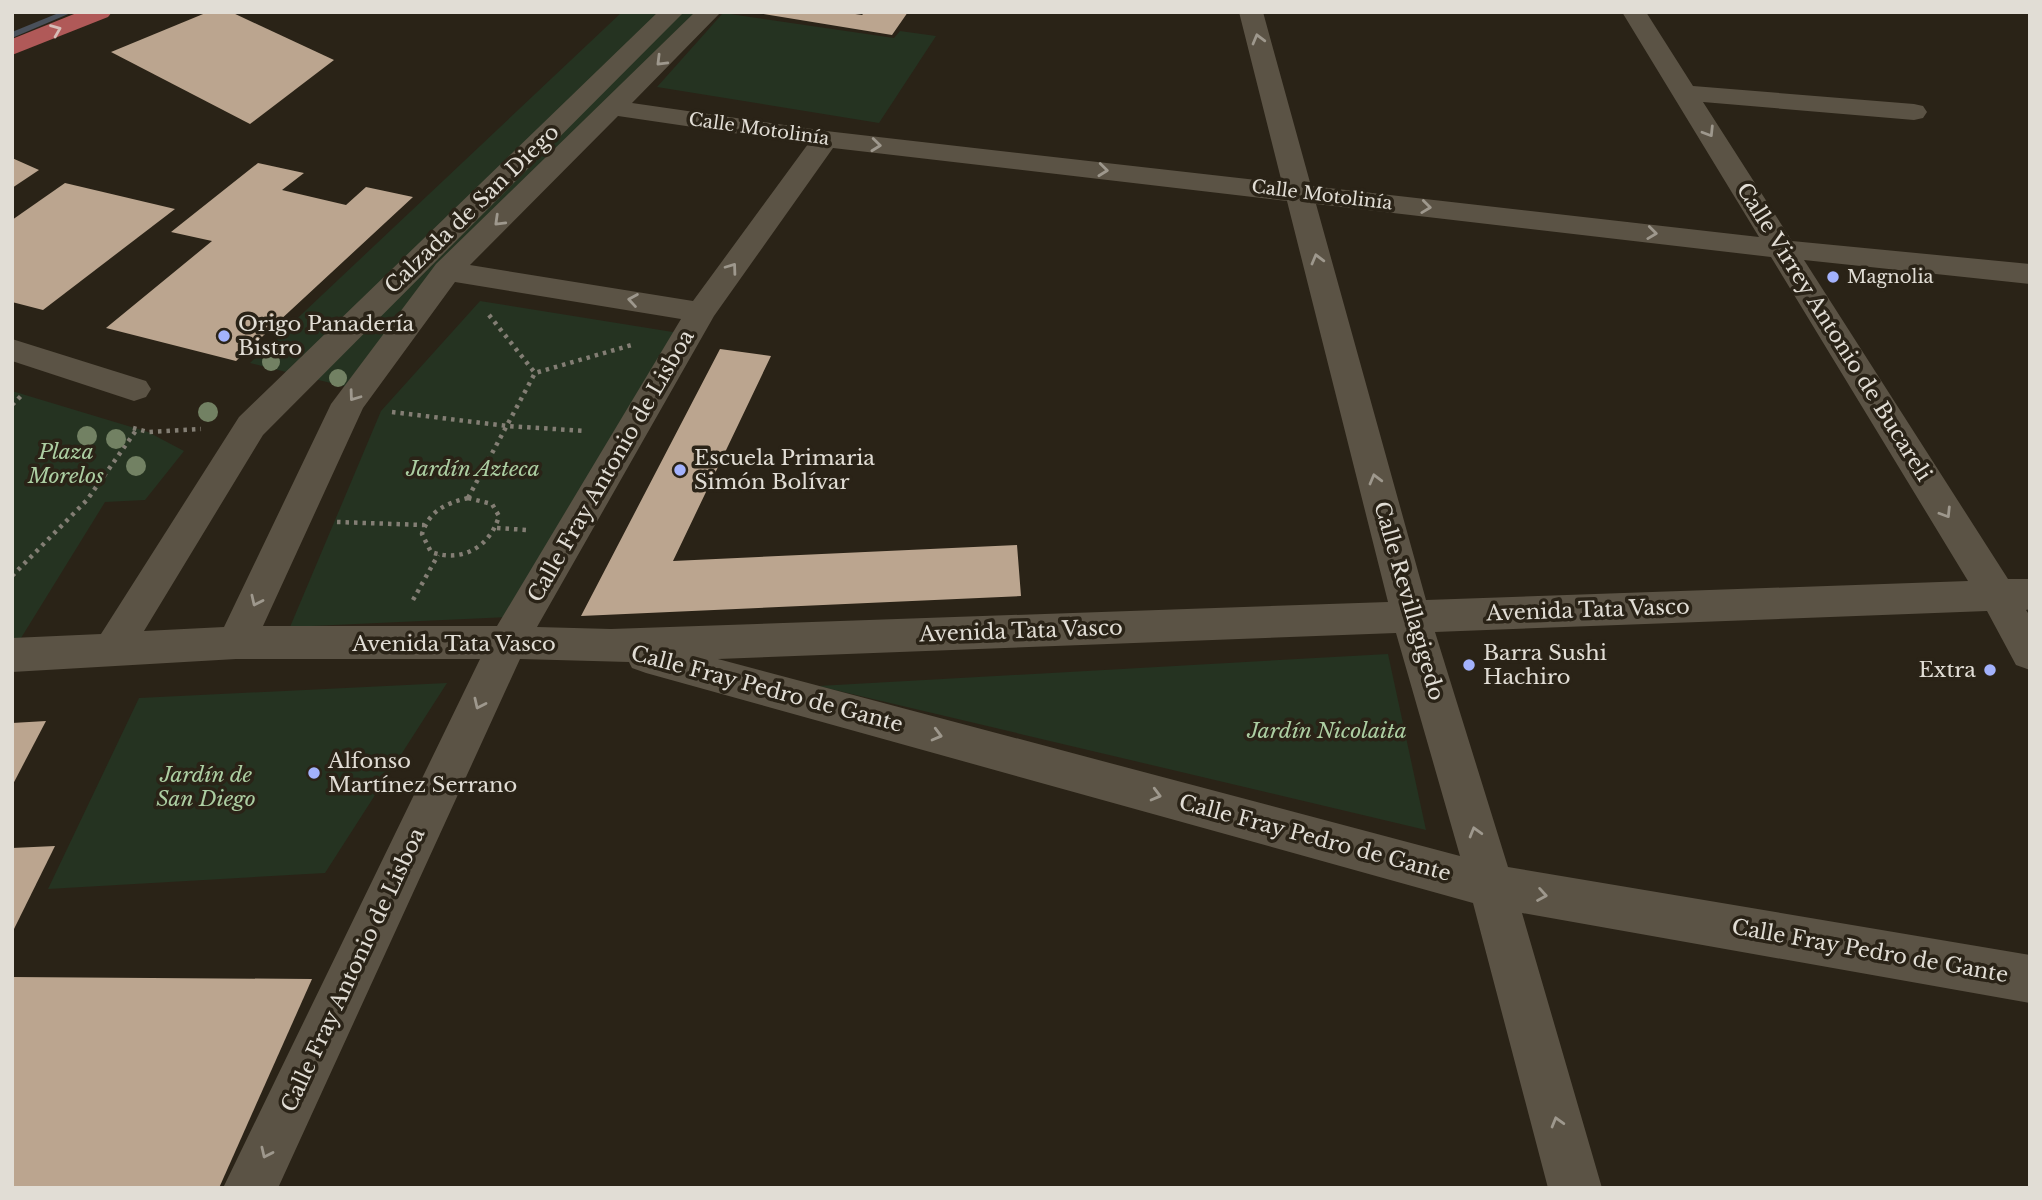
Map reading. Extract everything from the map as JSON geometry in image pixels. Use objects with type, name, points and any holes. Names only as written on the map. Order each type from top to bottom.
[{"type":"main road","points":[[12,48],[100,12]]},
{"type":"street","name":"Calzada de San Diego","points":[[111,652],[251,426],[672,12]]},
{"type":"street","points":[[236,643],[348,404],[447,271],[709,12]]},
{"type":"street","name":"Calle Revillagigedo","points":[[1251,12],[1411,616],[1491,886],[1575,1188]]},
{"type":"street","name":"Calle Virrey Antonio de Bucareli","points":[[1634,12],[1783,249],[2014,595],[2030,653]]},
{"type":"street","points":[[1685,93],[1914,112]]},
{"type":"street","name":"Calle Motolinía","points":[[615,107],[826,139],[1783,249],[2030,274]]},
{"type":"street","name":"Calle Fray Antonio de Lisboa","points":[[250,1188],[508,642],[697,311],[826,139]]},
{"type":"street","name":"Calle Fray Antonio de Lisboa","points":[[447,271],[697,311]]},
{"type":"street","points":[[12,350],[134,389]]},
{"type":"street","name":"Avenida Tata Vasco","points":[[12,655],[111,652],[236,643],[508,642],[611,646],[2014,595]]},
{"type":"street","name":"Calle Fray Pedro de Gante","points":[[611,646],[1491,886],[2030,979]]},
{"type":"path","points":[[490,277],[474,295],[536,373]]},
{"type":"path","points":[[468,498],[536,373],[683,330],[697,311]]},
{"type":"path","points":[[12,405],[23,394]]},
{"type":"path","points":[[383,411],[507,426],[599,431]]},
{"type":"path","points":[[12,576],[87,500],[136,429]]},
{"type":"path","points":[[468,498],[487,501],[494,506],[500,520],[497,528],[491,537],[473,551],[461,555],[438,555],[424,543],[424,525],[429,517],[446,504],[468,498]]},
{"type":"path","points":[[333,522],[424,525]]},
{"type":"path","points":[[408,609],[438,555]]},
{"type":"green space","points":[[622,12],[706,12],[351,388],[250,363]]},
{"type":"green space","points":[[723,13],[894,38],[900,31],[936,36],[879,123],[657,87]]},
{"type":"green space","name":"Jardín Azteca","points":[[480,301],[679,333],[509,617],[290,627],[381,411]]},
{"type":"green space","name":"Plaza Morelos","points":[[12,391],[148,432],[184,451],[145,500],[105,502],[21,638],[12,639]]},
{"type":"green space","name":"Jardín Nicolaita","points":[[1388,654],[1426,830],[818,686]]},
{"type":"green space","name":"Jardín de San Diego","points":[[447,683],[325,873],[48,889],[139,698]]},
{"type":"building","points":[[208,12],[231,12],[334,60],[250,124],[111,52]]},
{"type":"building","points":[[752,12],[842,12],[862,15],[865,12],[908,12],[892,35]]},
{"type":"building","points":[[12,158],[39,170],[12,188]]},
{"type":"building","points":[[258,163],[304,173],[282,190],[346,205],[366,187],[413,197],[236,361],[106,328],[212,241],[171,232]]},
{"type":"building","points":[[65,183],[175,209],[43,310],[12,302],[12,220]]},
{"type":"building","points":[[720,349],[771,356],[673,561],[1017,545],[1021,596],[581,616]]},
{"type":"building","points":[[46,721],[12,786],[12,723]]},
{"type":"building","points":[[55,846],[12,933],[12,848]]},
{"type":"building","points":[[12,977],[312,979],[219,1188],[12,1188]]},
{"type":"waterway","points":[[12,35],[69,12]]},
{"type":"place","name":"Magnolia","points":[[1833,277]]},
{"type":"place","name":"Origo Panadería Bistro","points":[[224,336]]},
{"type":"place","name":"Escuela Primaria Simón Bolívar","points":[[680,470]]},
{"type":"place","name":"Barra Sushi Hachiro","points":[[1469,665]]},
{"type":"place","name":"Extra","points":[[1990,670]]},
{"type":"place","name":"Alfonso Martínez Serrano","points":[[314,773]]}]
